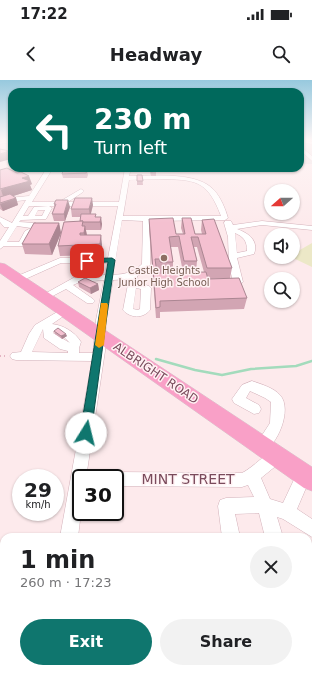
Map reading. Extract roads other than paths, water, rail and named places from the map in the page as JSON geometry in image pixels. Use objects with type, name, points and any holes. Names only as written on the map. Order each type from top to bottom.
[{"type":"highway","name":"ALBRIGHT ROAD","points":[[0,267],[308,477]]},
{"type":"street","points":[[7,223],[33,225],[35,229],[28,233],[21,244],[1,245],[7,223],[29,201],[37,183],[47,172]]},
{"type":"street","points":[[81,469],[109,278],[106,260],[114,248],[127,173],[183,179],[201,183],[211,189],[231,229],[233,259],[238,282]]},
{"type":"street","points":[[62,203],[81,191]]},
{"type":"street","points":[[1,201],[122,204]]},
{"type":"street","points":[[7,223],[30,218]]},
{"type":"street","points":[[119,218],[225,218]]},
{"type":"street","points":[[44,297],[78,279],[133,279],[146,266],[147,219]]},
{"type":"street","points":[[231,229],[235,227],[262,223],[278,223],[312,228]]},
{"type":"street","points":[[231,229],[246,236],[252,248],[251,252],[234,256]]},
{"type":"street","points":[[18,279],[60,261],[106,260]]},
{"type":"street","points":[[66,285],[90,301]]},
{"type":"street","points":[[64,311],[34,334],[20,356],[74,352],[98,357]]},
{"type":"street","points":[[46,326],[58,328],[69,335],[76,342],[74,352]]},
{"type":"street","name":"MINT STREET","points":[[124,479],[242,480],[252,476],[270,451],[277,424],[278,403],[276,399],[269,394],[252,386],[246,388],[238,399],[254,409]]},
{"type":"street","points":[[252,476],[265,505],[273,533]]},
{"type":"street","points":[[287,512],[308,477]]},
{"type":"street","points":[[230,533],[226,506],[265,505],[287,512],[312,530]]},
{"type":"street","points":[[69,533],[72,518]]},
{"type":"waterway","points":[[156,359],[195,370],[222,375],[251,369],[296,366],[312,361]]},
{"type":"place","name":"Castle Heights Junior High School","points":[[164,258]]}]
